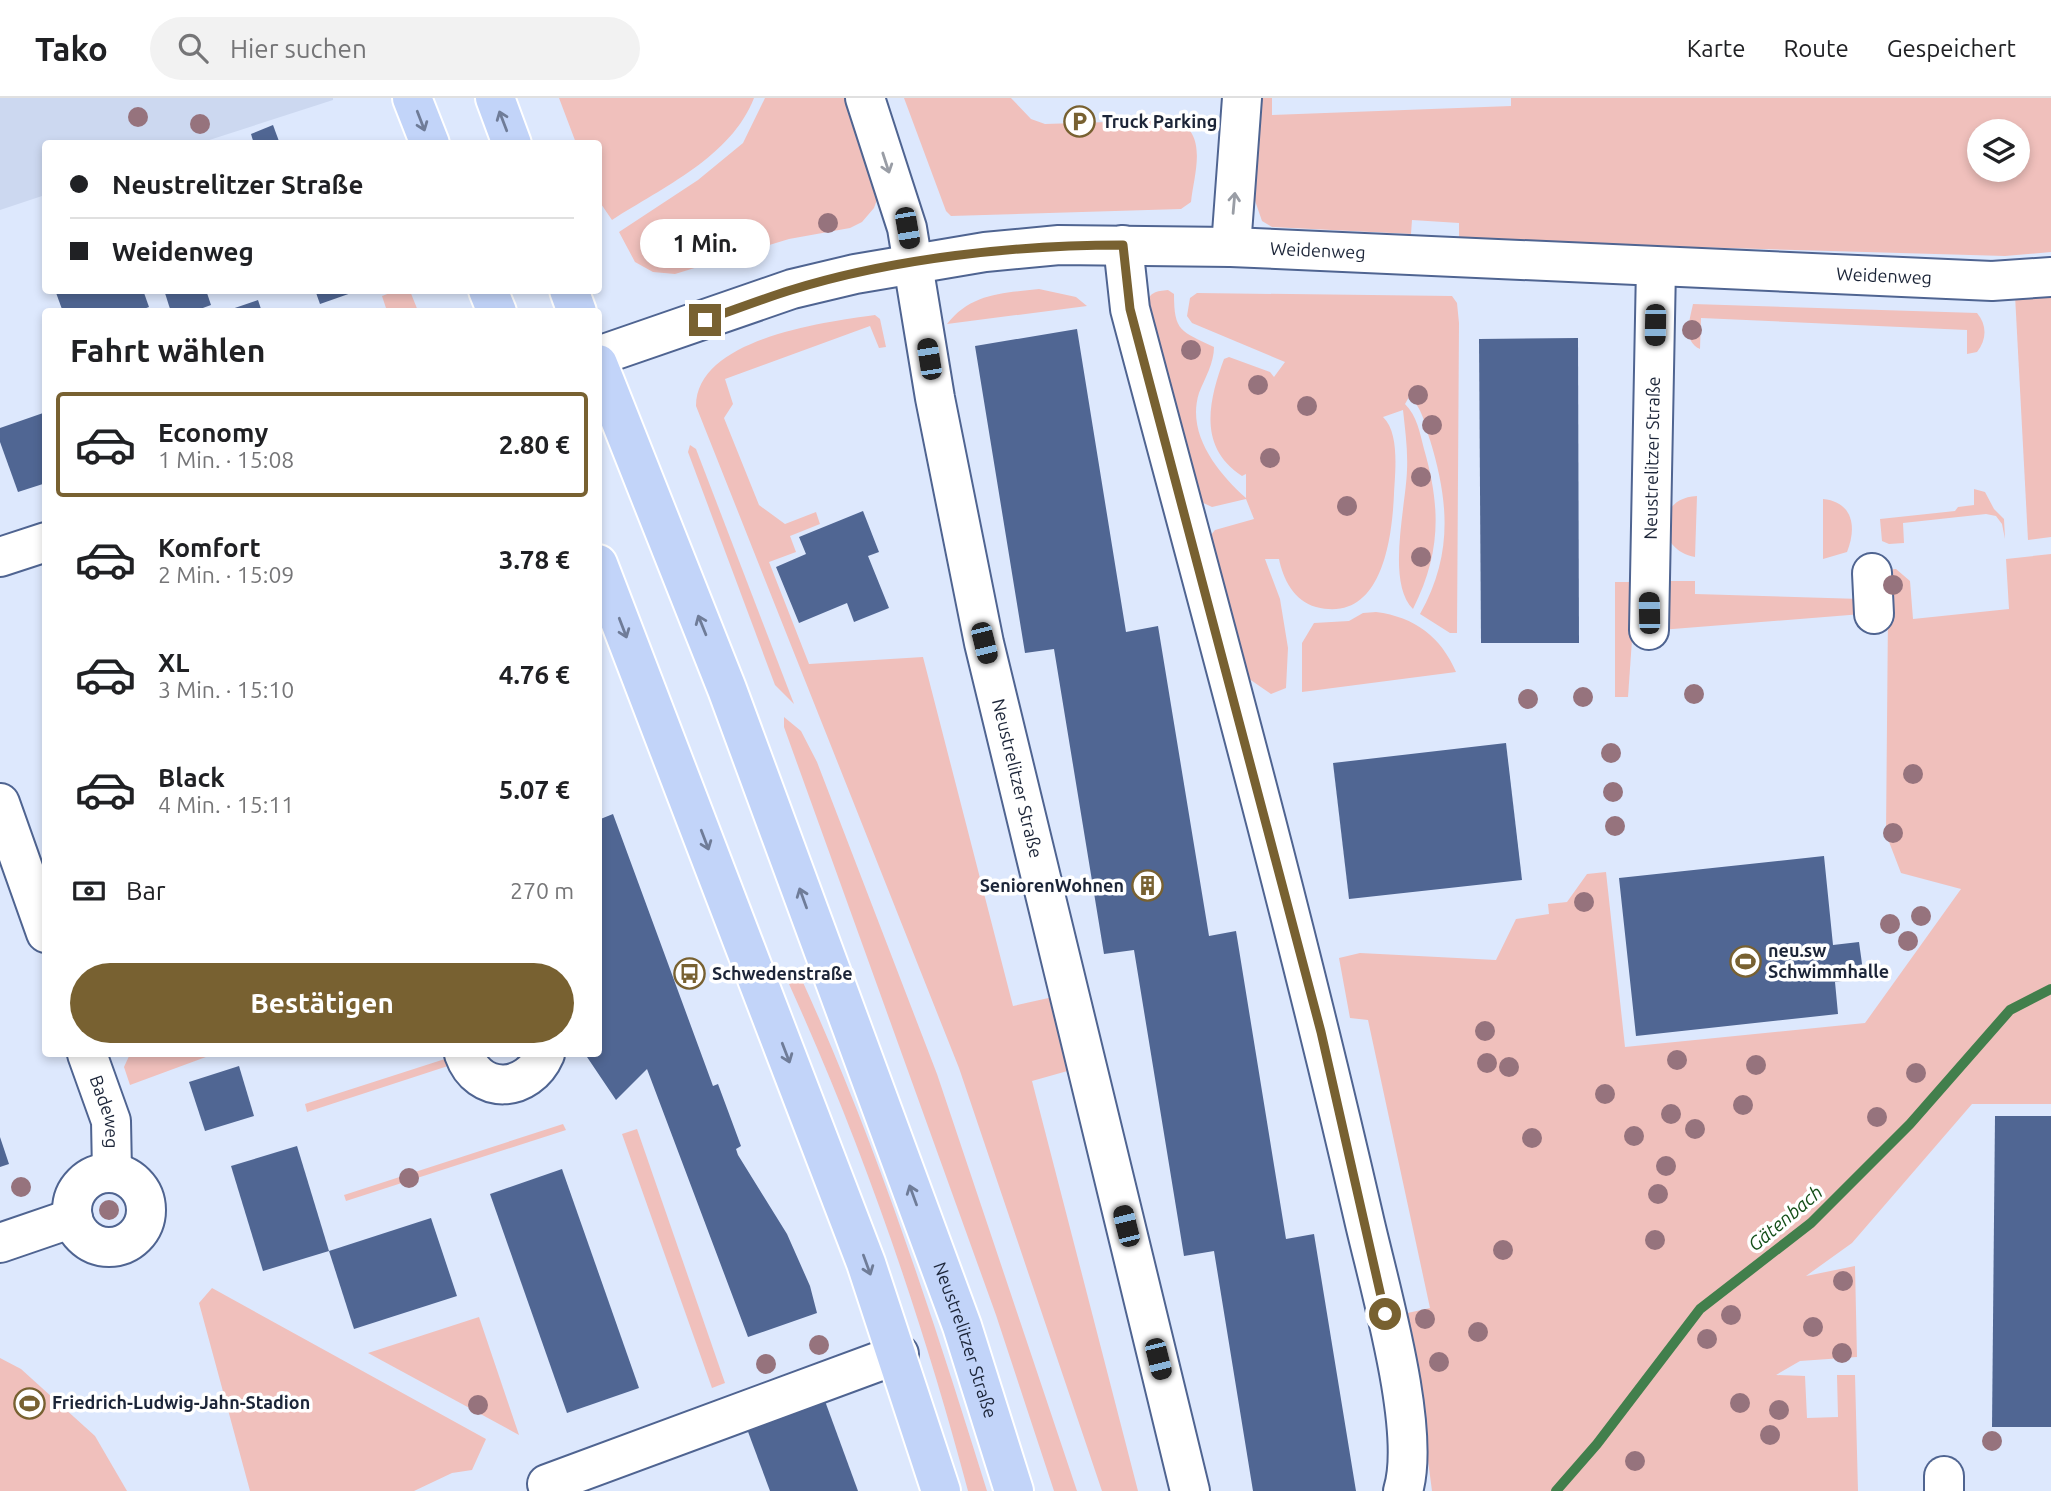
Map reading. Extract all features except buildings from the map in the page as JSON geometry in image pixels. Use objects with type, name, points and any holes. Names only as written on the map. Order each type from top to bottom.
[{"type":"main road","points":[[412,98],[428,140]]},
{"type":"main road","points":[[495,98],[511,140]]},
{"type":"main road","name":"Neustrelitzer Straße","points":[[602,374],[732,702],[962,1325],[1014,1491]]},
{"type":"main road","points":[[602,574],[899,1354],[941,1491]]},
{"type":"street","name":"Neustrelitzer Straße","points":[[867,101],[907,228],[935,398],[984,643],[1190,1491]]},
{"type":"street","points":[[1231,247],[1232,107]]},
{"type":"street","name":"Weidenweg","points":[[602,355],[792,289],[855,274],[985,252],[1059,245],[1231,247],[1992,281],[2051,277]]},
{"type":"street","points":[[1123,245],[1130,309],[1321,1032],[1385,1314],[1406,1420],[1409,1460],[1403,1491]]},
{"type":"street","name":"Neustrelitzer Straße","points":[[1649,630],[1656,267]]},
{"type":"street","points":[[0,557],[42,543]]},
{"type":"street","points":[[1872,573],[1874,614]]},
{"type":"street","points":[[0,803],[42,922]]},
{"type":"street","name":"Badeweg","points":[[89,1057],[111,1121],[112,1172]]},
{"type":"street","points":[[466,1057],[477,1075],[503,1085],[517,1083],[530,1076],[543,1057]]},
{"type":"street","name":"Badeweg","points":[[112,1172],[134,1181],[146,1201],[144,1225],[138,1234],[118,1246],[106,1247],[85,1238],[73,1218],[72,1207],[81,1185],[90,1178],[112,1172]]},
{"type":"street","points":[[0,1243],[73,1218]]},
{"type":"street","points":[[547,1484],[899,1354]]},
{"type":"shaded area","points":[[0,98],[333,98],[209,140],[42,140],[42,196],[0,210]]},
{"type":"shaded area","points":[[559,98],[754,98],[743,119],[712,154],[694,169],[612,220],[602,205],[602,140],[575,140]]},
{"type":"shaded area","points":[[765,98],[845,98],[878,197],[874,208],[862,222],[850,228],[789,239],[675,274],[653,272],[635,262],[619,232],[698,180],[743,143]]},
{"type":"shaded area","points":[[904,98],[1011,98],[1031,119],[1045,124],[1172,120],[1184,125],[1196,143],[1191,202],[1181,209],[951,216],[946,211]]},
{"type":"shaded area","points":[[1258,98],[1272,98],[1272,115],[1511,106],[1511,98],[2051,98],[2051,252],[2005,256],[1620,245],[1459,237],[1459,223],[1412,220],[1411,234],[1272,227],[1262,221],[1253,195]]},
{"type":"shaded area","points":[[1039,289],[1076,297],[1087,306],[947,324],[966,306],[977,300]]},
{"type":"shaded area","points":[[1168,290],[1174,294],[1176,316],[1182,329],[1214,347],[1211,365],[1199,393],[1197,423],[1207,452],[1215,465],[1246,498],[1246,474],[1242,476],[1228,464],[1218,451],[1213,437],[1210,422],[1214,390],[1224,359],[1229,357],[1270,372],[1274,377],[1285,362],[1192,323],[1187,316],[1190,298],[1197,293],[1452,296],[1457,303],[1459,323],[1457,633],[1450,633],[1420,614],[1431,592],[1443,549],[1444,507],[1425,422],[1417,405],[1409,397],[1405,404],[1419,431],[1430,471],[1435,511],[1429,569],[1413,609],[1405,597],[1399,563],[1407,470],[1403,410],[1383,417],[1394,443],[1393,512],[1386,554],[1369,591],[1356,603],[1338,609],[1316,607],[1302,600],[1291,588],[1279,559],[1265,559],[1280,599],[1288,648],[1286,688],[1271,694],[1242,674],[1207,540],[1215,530],[1254,519],[1246,499],[1212,507],[1199,501],[1146,304],[1154,293]]},
{"type":"shaded area","points":[[2051,293],[2051,537],[2028,540],[2015,295]]},
{"type":"shaded area","points":[[411,294],[417,308],[386,308],[382,296]]},
{"type":"shaded area","points":[[1693,304],[1977,313],[1983,322],[1984,337],[1977,352],[1967,354],[1967,330],[1701,318],[1700,349],[1694,345],[1689,335]]},
{"type":"shaded area","points":[[875,315],[880,319],[886,347],[879,348],[870,326],[725,379],[733,404],[724,418],[759,505],[785,524],[816,512],[820,524],[790,536],[796,552],[769,562],[809,664],[923,657],[1013,1006],[1053,997],[1071,1070],[1032,1081],[1138,1491],[1102,1491],[959,1068],[696,406],[702,383],[717,364],[740,349],[797,329]]},
{"type":"shaded area","points":[[690,445],[696,449],[794,704],[775,685],[688,452]]},
{"type":"shaded area","points":[[1974,489],[1985,492],[1994,509],[2004,519],[2005,539],[2002,524],[1996,516],[1986,514],[1903,523],[1904,543],[1889,544],[1882,541],[1880,519],[1955,511],[1958,507],[1974,505]]},
{"type":"shaded area","points":[[1697,496],[1695,557],[1673,545],[1665,525],[1667,514],[1673,505],[1683,499]]},
{"type":"shaded area","points":[[1823,499],[1833,501],[1846,510],[1852,525],[1852,534],[1847,552],[1823,559]]},
{"type":"shaded area","points":[[2051,554],[2051,1104],[1972,1104],[1852,1243],[1806,1276],[1855,1266],[1857,1357],[1800,1361],[1776,1375],[1805,1376],[1807,1418],[1838,1417],[1837,1375],[1855,1375],[1858,1491],[1432,1491],[1421,1407],[1403,1314],[1430,1308],[1368,1020],[1350,1018],[1339,958],[1360,953],[1496,960],[1516,919],[1549,914],[1548,904],[1567,902],[1587,874],[1606,872],[1625,1047],[1865,1023],[1961,889],[1901,873],[1886,834],[1888,613],[1884,570],[1896,569],[1910,581],[1913,619],[2009,609],[2006,559]]},
{"type":"shaded area","points":[[1661,581],[1695,581],[1695,594],[1861,599],[1862,614],[1660,630]]},
{"type":"shaded area","points":[[1615,582],[1636,582],[1628,697],[1615,697]]},
{"type":"shaded area","points":[[1376,612],[1403,619],[1425,631],[1443,649],[1456,672],[1302,692],[1302,643],[1314,623],[1349,621],[1363,613]]},
{"type":"shaded area","points":[[784,717],[801,731],[817,762],[937,1074],[1077,1491],[1054,1491],[996,1315],[784,727]]},
{"type":"shaded area","points":[[801,978],[855,1104],[879,1168],[946,1361],[987,1491],[968,1491],[931,1362],[889,1234],[842,1108],[789,984]]},
{"type":"shaded area","points":[[129,1057],[206,1057],[130,1085],[124,1067]]},
{"type":"shaded area","points":[[448,1058],[451,1065],[307,1112],[305,1104]]},
{"type":"shaded area","points":[[563,1124],[566,1130],[346,1201],[344,1195]]},
{"type":"shaded area","points":[[637,1129],[725,1383],[712,1388],[622,1134]]},
{"type":"shaded area","points":[[212,1288],[486,1439],[472,1470],[452,1473],[414,1491],[250,1491],[199,1303]]},
{"type":"shaded area","points":[[479,1317],[519,1435],[368,1353]]},
{"type":"shaded area","name":"Friedrich-Ludwig-Jahn-Stadion","points":[[0,1358],[21,1369],[95,1436],[127,1491],[0,1491]]},
{"type":"waterway","name":"Gätenbach","points":[[1556,1491],[1597,1444],[1700,1309],[1811,1223],[1910,1124],[2010,1010],[2051,989]]},
{"type":"place","name":"Truck Parking","points":[[1079,122]]},
{"type":"place","name":"SeniorenWohnen","points":[[1147,886]]},
{"type":"place","name":"neu.sw Schwimmhalle","points":[[1745,961]]},
{"type":"place","name":"Schwedenstraße","points":[[689,974]]},
{"type":"place","name":"Friedrich-Ludwig-Jahn-Stadion","points":[[29,1403]]},
{"type":"route","points":[[705,320],[792,289],[855,274],[985,252],[1059,245],[1123,245],[1130,309],[1321,1032],[1385,1314]]}]
